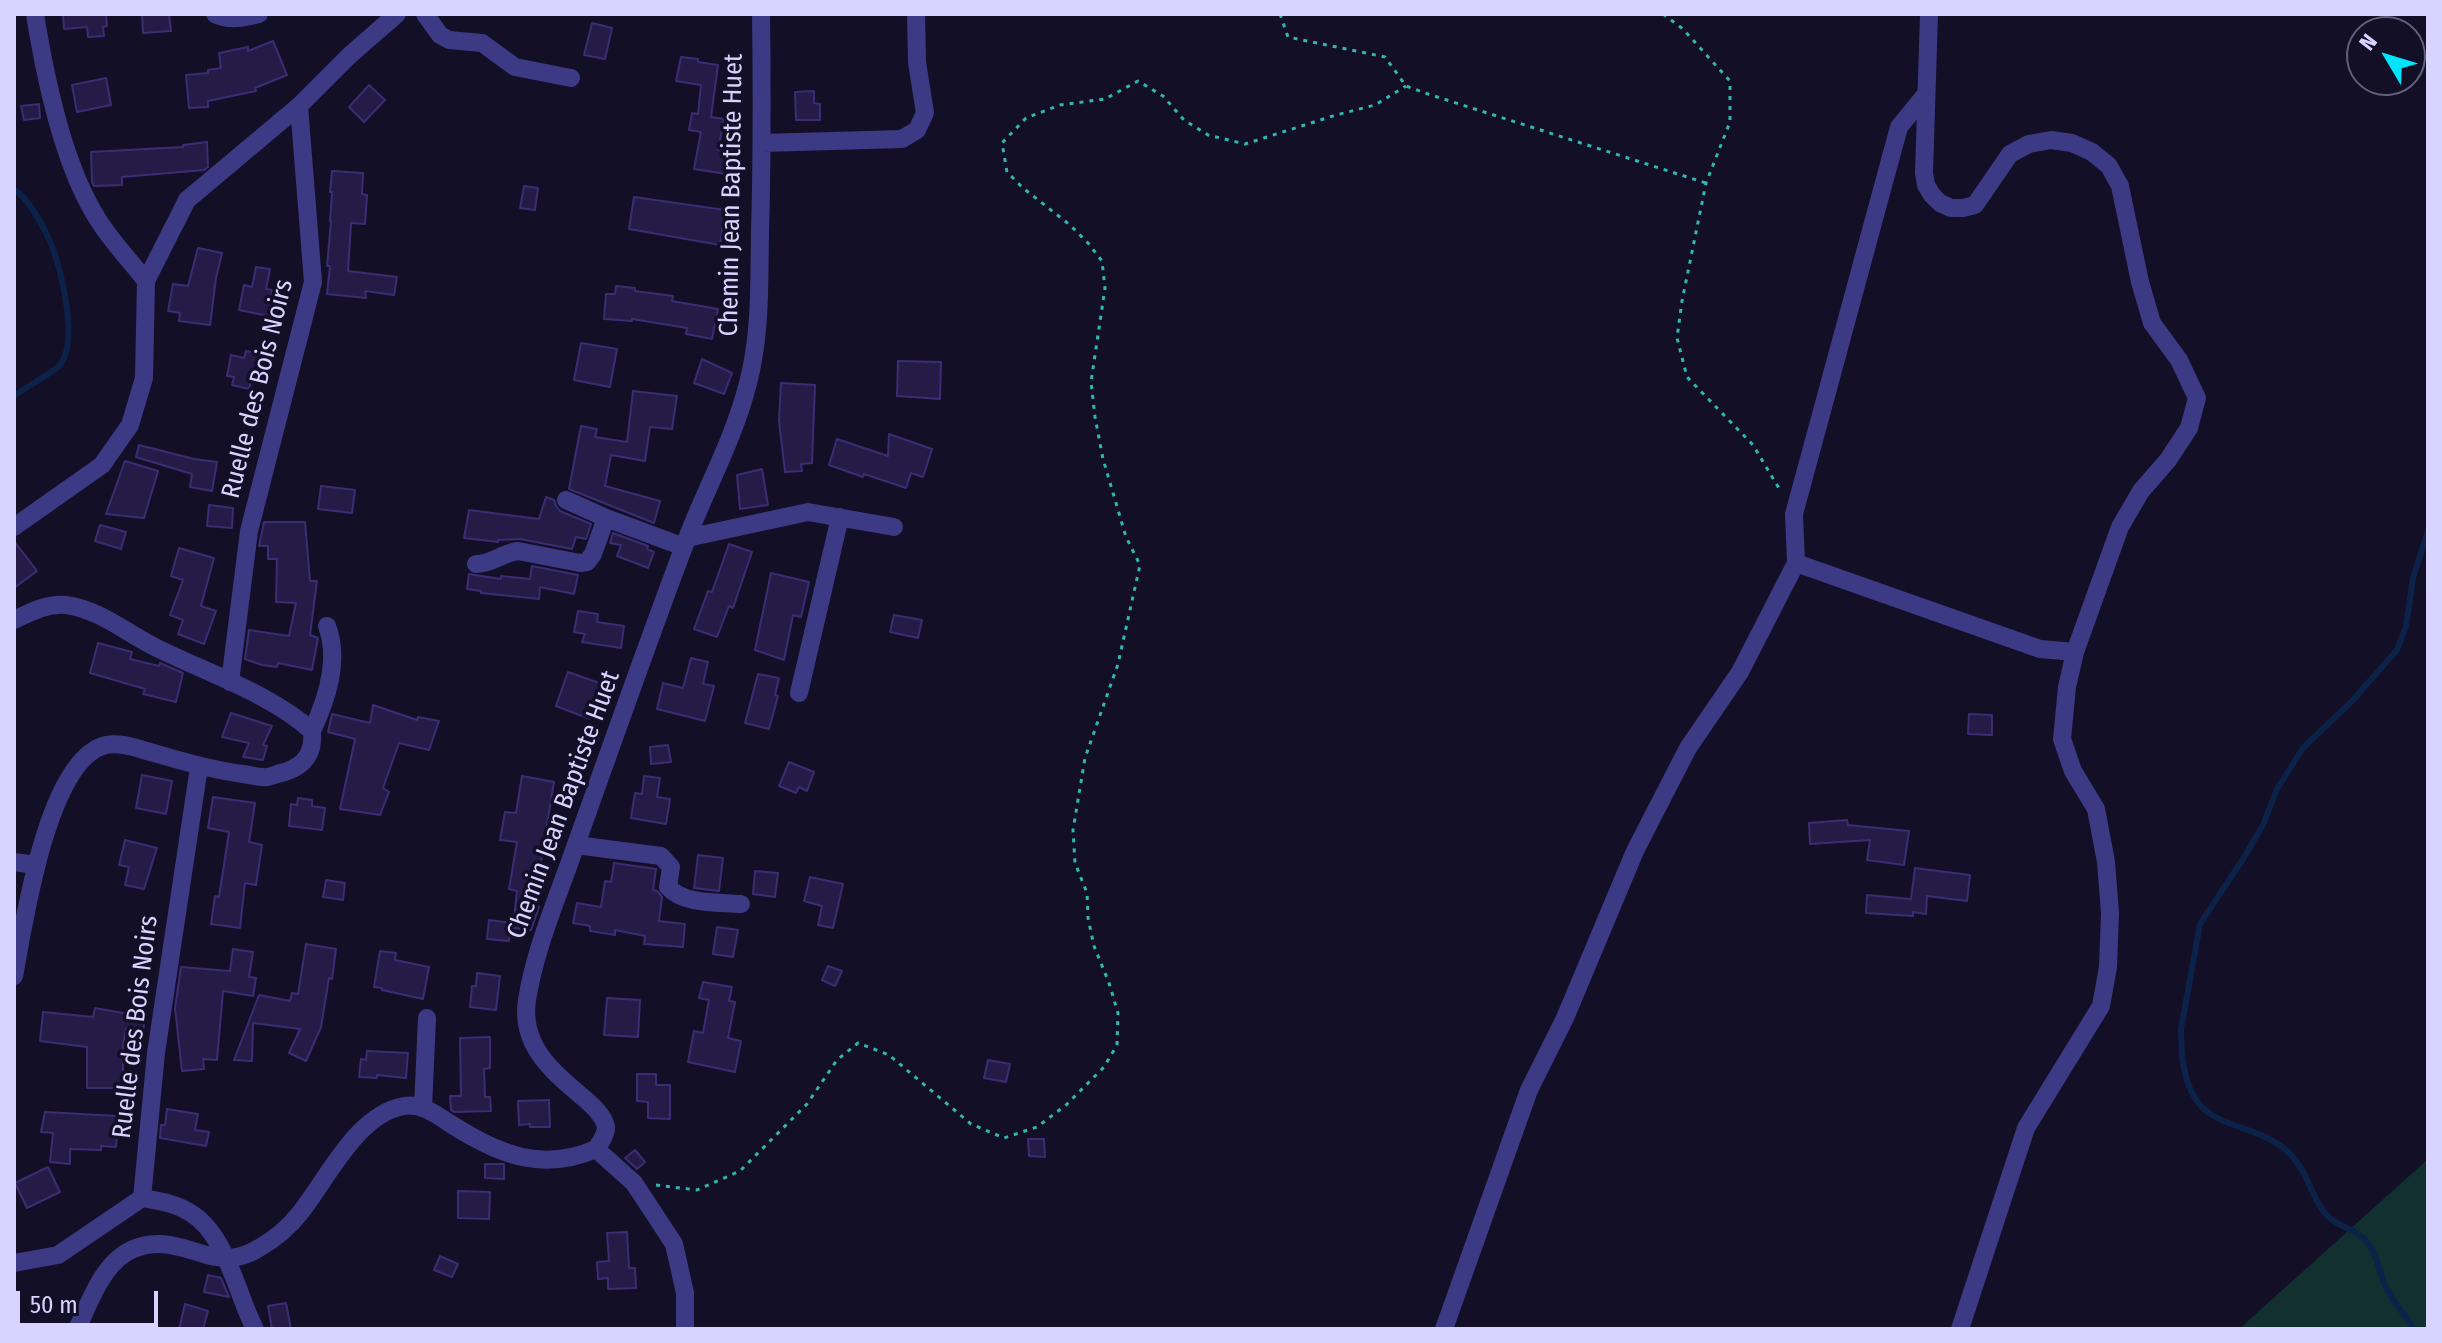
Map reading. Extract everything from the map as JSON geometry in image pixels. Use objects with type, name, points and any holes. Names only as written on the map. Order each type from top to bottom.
[{"type":"street","points":[[35,14],[41,54],[68,157],[97,218],[146,281]]},
{"type":"street","points":[[215,14],[240,19],[259,14]]},
{"type":"street","points":[[14,527],[102,465],[130,425],[144,378],[146,281],[187,200],[299,106],[397,14]]},
{"type":"street","points":[[425,14],[440,35],[449,40],[482,43],[515,67],[571,78]]},
{"type":"street","name":"Chemin Jean Baptiste Huet","points":[[596,1149],[605,1134],[606,1125],[601,1115],[535,1050],[525,1015],[534,965],[576,845],[685,543],[726,449],[751,370],[758,321],[761,14]]},
{"type":"street","points":[[762,143],[902,139],[917,130],[925,113],[917,62],[916,14]]},
{"type":"street","points":[[1929,14],[1924,173],[1932,195],[1951,208],[1975,205],[2010,154],[2029,144],[2051,140],[2072,143],[2092,152],[2109,166],[2120,186],[2152,323],[2179,360],[2197,398],[2189,428],[2168,460],[2141,491],[2120,527],[2075,652],[2067,687],[2062,739],[2073,771],[2096,809],[2106,862],[2110,913],[2108,967],[2101,1006],[2026,1128],[1960,1329]]},
{"type":"street","points":[[1444,1329],[1529,1090],[1565,1018],[1635,851],[1688,748],[1740,672],[1796,563],[1794,514],[1899,127],[1926,94]]},
{"type":"street","name":"Ruelle des Bois Noirs","points":[[230,682],[249,531],[313,282],[299,106]]},
{"type":"street","points":[[566,500],[606,518],[685,543],[796,513],[819,512],[894,527]]},
{"type":"street","points":[[799,693],[840,517]]},
{"type":"street","points":[[476,564],[486,564],[508,552],[518,551],[587,562],[606,518]]},
{"type":"street","points":[[1796,563],[2040,649],[2075,652]]},
{"type":"street","points":[[14,620],[52,604],[69,605],[90,612],[290,714],[312,731]]},
{"type":"street","points":[[14,976],[36,865],[57,799],[79,761],[106,745],[123,744],[199,767],[265,778],[296,768],[310,752],[312,731],[326,698],[332,640],[327,626]]},
{"type":"street","name":"Ruelle des Bois Noirs","points":[[142,1198],[156,1053],[199,767]]},
{"type":"street","points":[[576,845],[661,856],[671,867],[668,887],[675,894],[684,898],[741,904]]},
{"type":"street","points":[[14,862],[36,865]]},
{"type":"street","points":[[423,1108],[427,1018]]},
{"type":"street","points":[[77,1329],[97,1286],[123,1253],[142,1245],[162,1244],[225,1259],[241,1257],[281,1233],[302,1211],[353,1140],[372,1121],[403,1106],[423,1108],[475,1139],[524,1158],[550,1161],[576,1157],[596,1149],[634,1183],[674,1244],[685,1293],[685,1329]]},
{"type":"street","points":[[14,1263],[58,1255],[142,1198],[170,1204],[189,1212],[211,1232],[255,1329]]},
{"type":"path","points":[[1280,14],[1288,37],[1385,57],[1406,86],[1706,183]]},
{"type":"path","points":[[1663,14],[1683,29],[1730,81],[1730,122],[1706,183],[1682,301],[1677,338],[1687,377],[1753,445],[1794,514]]},
{"type":"path","points":[[634,1183],[697,1190],[740,1171],[807,1104],[837,1060],[858,1043],[889,1055],[971,1124],[1004,1138],[1037,1127],[1066,1105],[1104,1067],[1117,1045],[1118,1013],[1094,946],[1087,893],[1075,863],[1073,830],[1085,758],[1118,664],[1140,565],[1122,525],[1103,459],[1095,417],[1091,382],[1105,288],[1102,261],[1070,225],[1007,172],[1002,143],[1026,118],[1060,105],[1105,99],[1138,81],[1163,96],[1184,120],[1208,135],[1245,144],[1375,105],[1406,86]]},
{"type":"green space","points":[[2428,1159],[2428,1329],[2239,1329]]},
{"type":"building","points":[[63,14],[106,14],[104,36],[88,37],[87,27],[64,29]]},
{"type":"building","points":[[142,14],[169,14],[171,31],[143,33]]},
{"type":"building","points":[[592,23],[612,28],[605,59],[584,55]]},
{"type":"building","points":[[273,41],[287,75],[255,88],[256,91],[208,101],[208,107],[189,108],[186,75],[221,68],[219,53],[248,47],[248,51]]},
{"type":"building","points":[[681,57],[718,65],[711,117],[724,119],[718,150],[729,152],[726,174],[694,169],[701,132],[689,130],[692,113],[698,114],[701,85],[676,81]]},
{"type":"building","points":[[106,78],[111,105],[77,112],[72,85]]},
{"type":"building","points":[[369,85],[385,100],[364,122],[349,107]]},
{"type":"building","points":[[814,91],[814,103],[820,104],[820,120],[796,120],[795,92]]},
{"type":"building","points":[[39,104],[40,118],[24,120],[21,106]]},
{"type":"building","points":[[207,142],[208,167],[204,170],[122,177],[122,185],[94,186],[92,182],[91,152],[183,147]]},
{"type":"building","points":[[332,171],[363,173],[362,194],[367,195],[365,224],[351,223],[348,271],[397,277],[394,295],[365,291],[366,298],[327,294]]},
{"type":"building","points":[[524,186],[538,188],[535,210],[520,208]]},
{"type":"building","points":[[634,197],[725,210],[720,245],[629,229]]},
{"type":"building","points":[[198,248],[222,253],[210,325],[179,321],[180,313],[168,311],[173,284],[188,286]]},
{"type":"building","points":[[256,267],[270,269],[266,289],[272,290],[268,316],[239,310],[244,285],[252,287]]},
{"type":"building","points":[[616,286],[673,296],[672,301],[718,309],[712,339],[686,334],[687,328],[632,319],[604,319],[606,294],[615,294]]},
{"type":"building","points":[[581,343],[617,349],[610,387],[574,380]]},
{"type":"building","points":[[246,351],[266,355],[259,384],[251,382],[249,389],[232,385],[234,377],[227,376],[231,355],[244,358]]},
{"type":"building","points":[[702,359],[732,373],[724,394],[694,383]]},
{"type":"building","points":[[898,361],[941,362],[940,399],[897,396]]},
{"type":"building","points":[[781,383],[815,385],[812,463],[801,464],[802,471],[785,472],[779,421]]},
{"type":"building","points":[[633,391],[677,396],[672,429],[650,427],[645,461],[611,455],[605,486],[660,501],[654,523],[569,489],[581,426],[597,429],[595,437],[627,442]]},
{"type":"building","points":[[889,434],[932,449],[923,477],[911,473],[906,488],[829,465],[837,439],[888,456]]},
{"type":"building","points":[[139,445],[217,462],[212,491],[190,487],[192,474],[136,457]]},
{"type":"building","points":[[125,461],[158,471],[144,518],[106,514]]},
{"type":"building","points":[[762,469],[768,505],[740,509],[737,475]]},
{"type":"building","points":[[321,486],[355,490],[352,513],[318,509]]},
{"type":"building","points":[[546,497],[554,500],[560,511],[591,524],[586,539],[576,537],[572,549],[520,539],[498,542],[464,538],[469,510],[539,519]]},
{"type":"building","points":[[209,505],[233,508],[232,528],[207,526]]},
{"type":"building","points":[[264,522],[305,522],[310,581],[317,581],[310,635],[318,638],[312,670],[278,663],[277,667],[262,665],[245,659],[249,630],[289,636],[296,603],[276,602],[277,559],[268,559],[268,546],[259,546]]},
{"type":"building","points":[[100,525],[126,532],[121,549],[95,541]]},
{"type":"building","points":[[613,533],[648,546],[647,549],[654,552],[648,568],[617,556],[621,545],[610,543]]},
{"type":"building","points":[[14,541],[37,571],[14,588]]},
{"type":"building","points":[[729,544],[752,552],[733,608],[729,606],[717,637],[694,629],[708,591],[712,592]]},
{"type":"building","points":[[179,548],[214,558],[201,606],[216,611],[204,644],[178,634],[183,620],[170,615],[183,580],[171,576]]},
{"type":"building","points":[[532,566],[578,575],[574,594],[540,587],[539,599],[467,589],[469,574],[530,579]]},
{"type":"building","points":[[771,573],[809,582],[801,617],[793,615],[784,660],[755,650]]},
{"type":"building","points":[[578,611],[598,614],[597,622],[624,626],[621,648],[582,642],[585,634],[574,632]]},
{"type":"building","points":[[894,615],[922,620],[918,638],[890,632]]},
{"type":"building","points":[[98,643],[132,652],[130,659],[159,666],[160,663],[183,673],[176,702],[143,694],[145,689],[90,673]]},
{"type":"building","points":[[691,658],[708,662],[703,684],[714,686],[705,721],[657,709],[663,683],[683,688]]},
{"type":"building","points":[[568,672],[602,684],[590,719],[556,706]]},
{"type":"building","points":[[758,674],[779,678],[775,695],[778,696],[769,729],[745,723]]},
{"type":"building","points":[[373,705],[417,720],[418,717],[439,721],[429,750],[399,743],[383,788],[389,792],[380,815],[340,809],[355,739],[328,732],[332,714],[370,723]]},
{"type":"building","points":[[231,713],[272,726],[263,745],[267,746],[263,760],[243,757],[249,743],[222,737]]},
{"type":"building","points":[[1969,714],[1992,715],[1992,735],[1968,734]]},
{"type":"building","points":[[668,745],[671,762],[651,764],[650,747]]},
{"type":"building","points":[[789,762],[814,772],[807,791],[799,787],[796,793],[779,786]]},
{"type":"building","points":[[142,775],[172,781],[166,814],[136,808]]},
{"type":"building","points":[[522,776],[554,782],[541,862],[539,907],[531,930],[513,928],[517,891],[509,889],[517,842],[500,840],[505,812],[516,813]]},
{"type":"building","points":[[644,776],[660,778],[657,797],[670,799],[666,824],[631,818],[635,793],[642,794]]},
{"type":"building","points":[[213,797],[255,803],[249,842],[262,845],[256,885],[245,883],[240,928],[211,924],[215,896],[219,897],[229,832],[208,828]]},
{"type":"building","points":[[298,798],[312,800],[312,806],[325,808],[322,830],[289,826],[291,804],[297,805]]},
{"type":"building","points":[[1847,820],[1848,825],[1909,831],[1904,865],[1867,860],[1870,840],[1810,844],[1809,823]]},
{"type":"building","points":[[125,840],[157,848],[144,889],[125,885],[129,867],[119,865]]},
{"type":"building","points":[[698,855],[723,858],[719,891],[694,888]]},
{"type":"building","points":[[614,863],[656,869],[653,890],[662,897],[659,921],[685,924],[683,947],[644,944],[645,936],[615,930],[615,935],[590,931],[590,926],[573,923],[577,903],[601,907],[605,881],[611,882]]},
{"type":"building","points":[[1915,868],[1970,875],[1967,901],[1927,896],[1926,914],[1866,913],[1867,895],[1911,899]]},
{"type":"building","points":[[755,871],[778,873],[775,897],[753,894]]},
{"type":"building","points":[[810,877],[843,884],[833,928],[818,925],[822,906],[804,901]]},
{"type":"building","points":[[326,880],[345,883],[343,900],[323,897]]},
{"type":"building","points":[[489,920],[511,923],[509,941],[487,939]]},
{"type":"building","points":[[717,927],[738,930],[733,957],[713,954]]},
{"type":"building","points":[[306,944],[336,949],[321,1027],[306,1061],[289,1053],[300,1029],[253,1023],[252,1061],[234,1060],[259,995],[290,1001],[292,993],[298,994]]},
{"type":"building","points":[[233,949],[253,952],[249,977],[256,978],[253,996],[223,991],[217,1060],[203,1059],[204,1069],[182,1071],[175,1008],[181,967],[230,971]]},
{"type":"building","points":[[380,951],[396,953],[395,960],[429,967],[423,999],[374,987]]},
{"type":"building","points":[[828,966],[842,971],[835,986],[822,980]]},
{"type":"building","points":[[477,973],[500,976],[496,1010],[470,1007]]},
{"type":"building","points":[[703,982],[732,987],[729,1001],[735,1002],[728,1038],[741,1041],[735,1072],[688,1062],[694,1031],[703,1033],[709,1000],[699,998]]},
{"type":"building","points":[[607,998],[640,1000],[638,1037],[604,1035]]},
{"type":"building","points":[[95,1008],[145,1017],[143,1032],[126,1029],[123,1088],[87,1088],[87,1047],[40,1041],[43,1012],[93,1017]]},
{"type":"building","points":[[490,1037],[490,1068],[484,1069],[485,1097],[490,1097],[491,1111],[454,1112],[451,1110],[450,1096],[461,1096],[460,1038]]},
{"type":"building","points":[[367,1051],[408,1053],[406,1078],[359,1077],[361,1059],[366,1060]]},
{"type":"building","points":[[988,1060],[1010,1064],[1006,1082],[984,1078]]},
{"type":"building","points":[[637,1074],[656,1074],[656,1085],[670,1085],[670,1119],[648,1118],[648,1102],[637,1101]]},
{"type":"building","points":[[549,1100],[550,1127],[519,1125],[518,1101]]},
{"type":"building","points":[[167,1109],[198,1114],[195,1130],[209,1132],[206,1146],[160,1138]]},
{"type":"building","points":[[45,1112],[118,1116],[116,1147],[70,1149],[70,1164],[50,1162],[53,1133],[41,1132]]},
{"type":"building","points":[[1028,1139],[1044,1139],[1045,1157],[1029,1156]]},
{"type":"building","points":[[635,1150],[645,1162],[637,1169],[625,1158]]},
{"type":"building","points":[[485,1164],[504,1164],[504,1179],[485,1178]]},
{"type":"building","points":[[48,1167],[60,1192],[27,1208],[15,1183]]},
{"type":"building","points":[[458,1191],[490,1192],[489,1219],[458,1218]]},
{"type":"building","points":[[627,1232],[629,1268],[635,1268],[636,1288],[608,1289],[608,1278],[598,1279],[597,1262],[609,1261],[607,1233]]},
{"type":"building","points":[[440,1256],[458,1264],[452,1277],[434,1270]]},
{"type":"building","points":[[208,1275],[221,1278],[229,1297],[204,1292]]},
{"type":"building","points":[[286,1303],[291,1329],[272,1329],[268,1306]]},
{"type":"building","points":[[185,1304],[208,1311],[203,1329],[179,1329]]},
{"type":"waterway","points":[[14,189],[30,205],[49,239],[63,284],[68,321],[68,339],[60,365],[14,396]]},
{"type":"waterway","points":[[2414,1329],[2387,1289],[2368,1243],[2324,1212],[2303,1173],[2286,1150],[2265,1137],[2218,1118],[2200,1105],[2187,1079],[2181,1029],[2200,924],[2263,825],[2277,789],[2303,748],[2352,701],[2397,650],[2406,626],[2413,578],[2428,531]]}]
